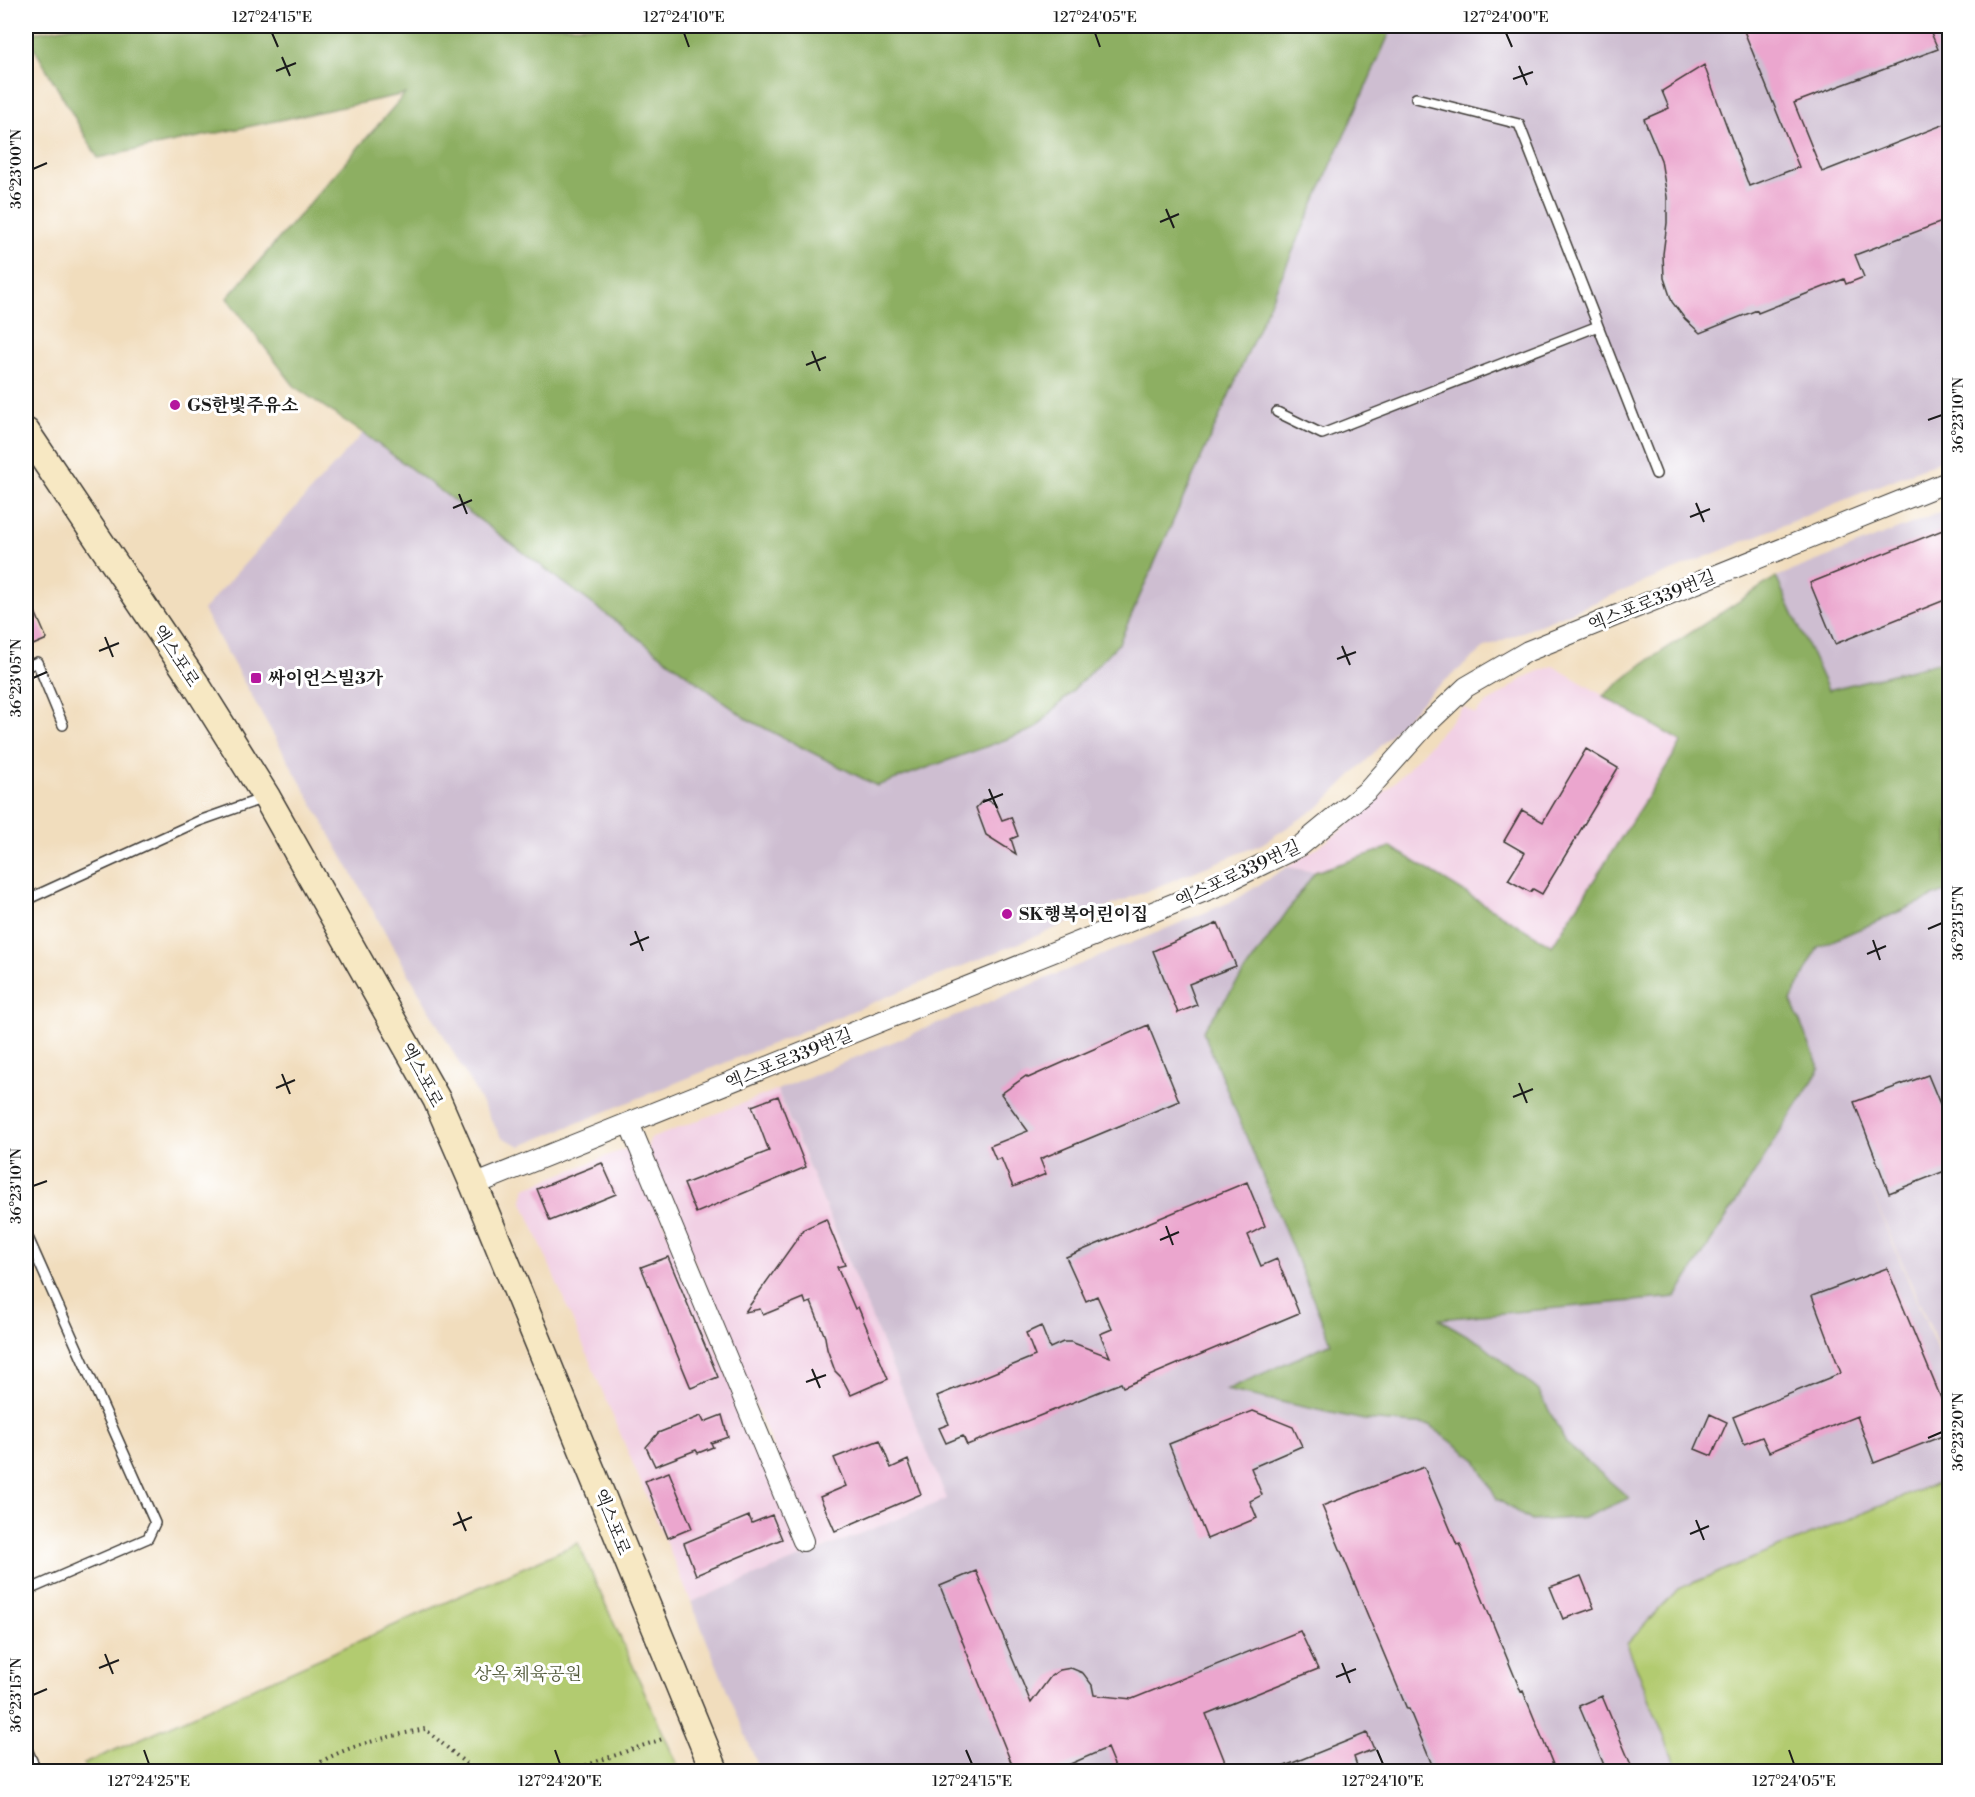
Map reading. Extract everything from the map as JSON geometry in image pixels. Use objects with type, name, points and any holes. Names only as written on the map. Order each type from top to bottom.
[{"type":"main road","name":"엑스포로","points":[[26,432],[188,673],[267,798],[437,1100],[474,1185],[714,1772]]},
{"type":"street","name":"엑스포로339번길","points":[[474,1185],[1230,881],[1300,846],[1368,790],[1428,723],[1466,687],[1528,651],[1950,481]]},
{"type":"street","points":[[629,1123],[803,1541]]},
{"type":"lane","points":[[1416,98],[1519,124],[1656,474]]},
{"type":"lane","points":[[1277,412],[1322,434],[1598,326]]},
{"type":"lane","points":[[26,667],[37,663],[63,725]]},
{"type":"lane","points":[[26,900],[199,821],[267,798]]},
{"type":"lane","points":[[26,1233],[155,1523],[148,1538],[26,1591]]},
{"type":"lane","points":[[26,1748],[37,1772]]},
{"type":"path","points":[[306,1772],[315,1764],[371,1740],[425,1729],[476,1772]]},
{"type":"path","points":[[586,1772],[587,1765],[664,1738]]},
{"type":"shaded area","points":[[1391,26],[1949,26],[1949,457],[1486,647],[1429,694],[1320,806],[1262,844],[521,1146],[501,1137],[203,610],[363,433],[747,719],[1391,30]]},
{"type":"shaded area","points":[[1949,509],[1949,660],[1828,690],[1776,577]]},
{"type":"shaded area","points":[[1553,666],[1683,742],[1552,947],[1391,847],[1315,872],[1287,867],[1323,844],[1361,815],[1407,770],[1463,707],[1475,714],[1529,675]]},
{"type":"shaded area","points":[[1287,867],[1315,872],[1203,1031],[1331,1344],[1227,1390],[1364,1420],[1429,1425],[1476,1460],[1497,1499],[1629,1498],[1566,1443],[1539,1391],[1484,1345],[1438,1319],[1820,1069],[1791,1001],[1818,947],[1949,890],[1949,1372],[1865,1177],[1949,1378],[1949,1771],[760,1771],[691,1602],[947,1499],[777,1090],[1235,900]]},
{"type":"shaded area","points":[[777,1090],[948,1500],[817,1551],[647,1149],[650,1139]]},
{"type":"shaded area","points":[[625,1149],[636,1155],[804,1557],[691,1602],[522,1200],[525,1188]]},
{"type":"green space","points":[[74,26],[1391,26],[1391,30],[1119,643],[1035,729],[877,786],[747,719],[363,433],[295,387],[227,298],[405,94],[98,158],[26,34]]},
{"type":"green space","points":[[1776,577],[1828,690],[1949,660],[1949,890],[1818,947],[1791,1001],[1820,1069],[1676,1297],[1439,1319],[1484,1345],[1539,1391],[1566,1443],[1629,1498],[1586,1517],[1531,1521],[1497,1499],[1476,1460],[1429,1425],[1364,1420],[1226,1390],[1331,1343],[1203,1031],[1315,872],[1391,847],[1552,946],[1682,742],[1603,696],[1644,663]]},
{"type":"green space","points":[[1949,1478],[1949,1771],[1678,1771],[1627,1644],[1678,1589]]},
{"type":"green space","name":"상옥 체육공원","points":[[578,1543],[680,1771],[87,1771],[84,1764]]},
{"type":"building","points":[[1742,26],[1928,26],[1938,49],[1794,103],[1822,172],[1950,122],[1950,219],[1855,255],[1864,277],[1846,284],[1844,279],[1700,333],[1672,302],[1664,278],[1663,254],[1667,223],[1667,197],[1661,160],[1644,119],[1669,108],[1662,91],[1704,65],[1749,186],[1799,167]]},
{"type":"building","points":[[1950,527],[1950,598],[1835,644],[1810,583]]},
{"type":"building","points":[[26,591],[47,639],[26,648]]},
{"type":"building","points":[[1586,749],[1618,768],[1542,894],[1533,889],[1530,892],[1508,880],[1525,853],[1504,841],[1522,810],[1543,822]]},
{"type":"building","points":[[983,800],[995,804],[1002,820],[1011,817],[1018,836],[1011,839],[1016,854],[986,835],[976,808]]},
{"type":"building","points":[[1218,923],[1236,966],[1189,984],[1197,1005],[1178,1013],[1153,951]]},
{"type":"building","points":[[1148,1025],[1179,1101],[1040,1159],[1046,1174],[1013,1187],[1001,1158],[996,1160],[990,1146],[1028,1131],[1001,1094],[1026,1076],[1028,1078]]},
{"type":"building","points":[[1928,1075],[1950,1128],[1950,1169],[1889,1193],[1854,1102]]},
{"type":"building","points":[[778,1096],[806,1167],[696,1213],[684,1184],[769,1151],[752,1106]]},
{"type":"building","points":[[602,1163],[616,1194],[550,1221],[537,1189]]},
{"type":"building","points":[[1247,1182],[1265,1226],[1248,1235],[1261,1266],[1277,1259],[1299,1313],[1123,1387],[1121,1383],[967,1445],[963,1436],[946,1443],[939,1428],[949,1424],[937,1396],[1035,1356],[1026,1333],[1041,1326],[1050,1348],[1063,1342],[1071,1342],[1110,1357],[1100,1334],[1112,1329],[1097,1296],[1086,1301],[1066,1257]]},
{"type":"building","points":[[826,1219],[845,1265],[837,1267],[855,1309],[858,1307],[888,1379],[851,1395],[842,1378],[835,1371],[811,1302],[806,1304],[804,1298],[763,1315],[760,1309],[745,1312],[804,1229]]},
{"type":"building","points":[[668,1257],[718,1377],[691,1388],[641,1267]]},
{"type":"building","points":[[1887,1268],[1950,1420],[1950,1433],[1874,1463],[1857,1416],[1769,1452],[1762,1437],[1744,1444],[1733,1417],[1841,1373],[1812,1296]]},
{"type":"building","points":[[1253,1411],[1293,1427],[1302,1446],[1251,1468],[1262,1495],[1250,1501],[1257,1518],[1207,1539],[1169,1444]]},
{"type":"building","points":[[1710,1414],[1727,1422],[1712,1456],[1695,1449]]},
{"type":"building","points":[[722,1415],[728,1437],[711,1443],[713,1447],[698,1453],[696,1450],[655,1466],[646,1447],[658,1433],[701,1416],[704,1422]]},
{"type":"building","points":[[880,1440],[891,1468],[908,1460],[921,1494],[835,1531],[820,1497],[846,1486],[834,1458]]},
{"type":"building","points":[[1424,1467],[1457,1545],[1460,1544],[1556,1772],[1435,1772],[1409,1709],[1407,1709],[1322,1506]]},
{"type":"building","points":[[669,1472],[692,1528],[668,1538],[645,1481]]},
{"type":"building","points":[[772,1515],[782,1539],[696,1575],[684,1543],[749,1516],[752,1523]]},
{"type":"building","points":[[976,1571],[1031,1703],[1051,1676],[1060,1670],[1071,1668],[1083,1673],[1092,1685],[1094,1695],[1132,1699],[1300,1631],[1318,1669],[1206,1714],[1229,1772],[1117,1772],[1107,1748],[1052,1772],[1015,1772],[940,1586]]},
{"type":"building","points":[[1581,1576],[1594,1608],[1563,1619],[1550,1587]]},
{"type":"building","points":[[1602,1696],[1634,1772],[1607,1772],[1579,1706]]},
{"type":"building","points":[[1367,1733],[1374,1749],[1354,1757],[1359,1772],[1270,1772]]},
{"type":"place","name":"GS한빛주유소","points":[[175,405]]},
{"type":"place","name":"싸이언스빌3가","points":[[256,678]]},
{"type":"place","name":"SK행복어린이집","points":[[1007,914]]}]
